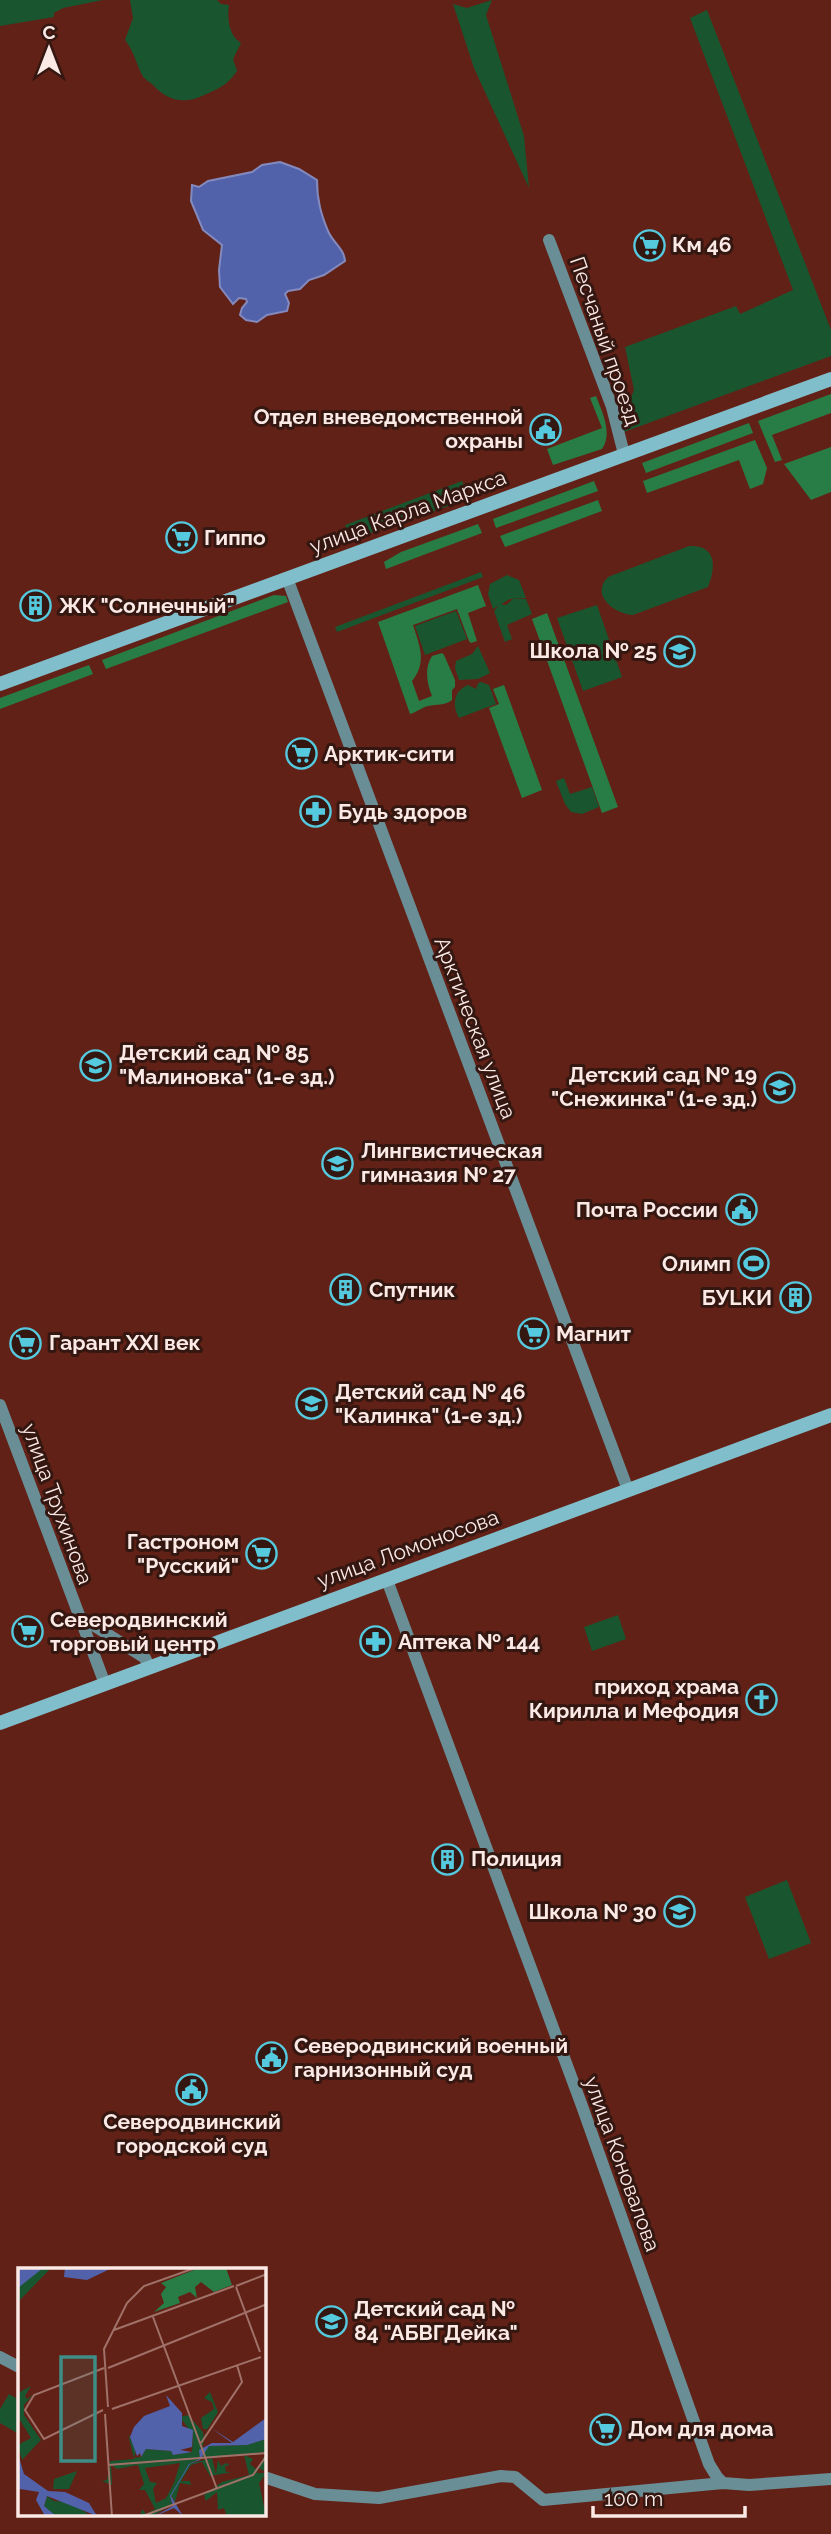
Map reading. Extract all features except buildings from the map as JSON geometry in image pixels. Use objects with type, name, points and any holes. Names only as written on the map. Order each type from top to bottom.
[{"type":"street","name":"Песчаный проезд","points":[[549,240],[612,407],[624,454]]},
{"type":"street","name":"улица Карла Маркса","points":[[0,684],[831,379]]},
{"type":"street","name":"Арктическая улица","points":[[287,578],[628,1490]]},
{"type":"street","name":"улица Трухинова","points":[[0,1405],[105,1684]]},
{"type":"street","name":"улица Ломоносова","points":[[0,1723],[831,1415]]},
{"type":"street","name":"улица Коновалова","points":[[387,1580],[582,2106],[709,2463],[723,2483]]},
{"type":"street","name":"улица Трухинова","points":[[79,1616],[145,1658],[149,1667]]},
{"type":"street","points":[[0,2357],[18,2366]]},
{"type":"street","points":[[266,2478],[316,2494],[379,2498],[447,2488],[501,2476],[515,2477],[543,2500],[723,2483],[748,2485],[831,2479]]},
{"type":"green space","points":[[0,0],[103,0],[63,8],[54,13],[54,17],[0,26]]},
{"type":"green space","points":[[130,0],[217,0],[221,4],[229,5],[230,27],[241,43],[233,59],[237,71],[222,86],[195,98],[176,100],[165,95],[143,77],[125,40],[133,18]]},
{"type":"green space","points":[[492,0],[486,15],[524,136],[529,188],[474,68],[453,4],[467,8]]},
{"type":"green space","points":[[707,10],[831,330],[831,356],[624,432],[620,423],[634,390],[625,347],[736,306],[740,314],[793,290],[690,18]]},
{"type":"green space","points":[[831,394],[831,413],[772,435],[782,460],[775,462],[758,421]]},
{"type":"green space","points":[[596,396],[607,429],[602,449],[553,465],[547,449],[602,428],[590,398]]},
{"type":"green space","points":[[749,423],[753,433],[646,473],[642,463]]},
{"type":"green space","points":[[755,440],[767,468],[763,484],[750,489],[739,460],[647,493],[643,481]]},
{"type":"green space","points":[[831,447],[831,492],[811,500],[784,464]]},
{"type":"green space","points":[[462,481],[467,493],[463,501],[351,540],[345,525]]},
{"type":"green space","points":[[594,481],[598,491],[496,528],[493,519]]},
{"type":"green space","points":[[598,500],[602,511],[505,547],[500,536]]},
{"type":"green space","points":[[478,524],[482,533],[386,569],[384,562],[401,552]]},
{"type":"green space","points":[[689,546],[705,549],[712,559],[708,587],[633,615],[612,607],[603,597],[603,584],[608,577]]},
{"type":"green space","points":[[481,572],[483,577],[337,632],[335,627]]},
{"type":"green space","points":[[507,575],[519,580],[526,598],[510,599],[493,609],[488,594],[490,584]]},
{"type":"green space","points":[[478,585],[486,606],[468,613],[477,641],[469,641],[457,609],[413,625],[421,654],[417,674],[412,681],[419,701],[432,696],[427,676],[432,656],[442,653],[444,655],[455,680],[455,687],[449,702],[428,706],[410,714],[378,622]]},
{"type":"green space","points":[[274,595],[286,596],[288,602],[106,669],[102,660]]},
{"type":"green space","points":[[513,599],[526,599],[532,614],[507,625],[512,639],[505,642],[494,611],[500,604],[506,605]]},
{"type":"green space","points":[[597,605],[622,677],[583,691],[557,618]]},
{"type":"green space","points":[[456,611],[467,639],[425,655],[415,626]]},
{"type":"green space","points":[[547,613],[618,807],[602,813],[532,619]]},
{"type":"green space","points":[[478,646],[490,673],[478,679],[459,680],[456,661],[472,654]]},
{"type":"green space","points":[[89,665],[93,674],[0,709],[0,698]]},
{"type":"green space","points":[[481,682],[489,685],[496,704],[459,718],[455,699],[459,691],[468,685],[476,689]]},
{"type":"green space","points":[[504,685],[542,790],[522,798],[489,708],[499,704],[493,689]]},
{"type":"green space","points":[[564,778],[570,794],[592,787],[599,807],[582,814],[571,812],[556,781]]},
{"type":"green space","points":[[618,1615],[626,1639],[592,1651],[584,1627]]},
{"type":"green space","points":[[787,1880],[811,1943],[769,1959],[745,1897]]},
{"type":"green space","points":[[9,2394],[18,2399],[18,2433],[0,2423],[0,2409]]},
{"type":"water","points":[[280,162],[317,180],[323,219],[345,261],[324,275],[309,280],[300,289],[288,291],[285,294],[289,303],[287,311],[267,315],[257,322],[246,320],[240,315],[246,299],[239,298],[233,304],[220,287],[222,245],[203,230],[191,201],[192,185],[199,187],[208,181],[252,172],[262,165]]},
{"type":"place","name":"Км 46","points":[[649,245]]},
{"type":"place","name":"Отдел вневедомственной охраны","points":[[546,429]]},
{"type":"place","name":"Гиппо","points":[[181,538]]},
{"type":"place","name":"ЖК \"Солнечный\"","points":[[36,606]]},
{"type":"place","name":"Школа № 25","points":[[680,651]]},
{"type":"place","name":"Арктик-сити","points":[[301,754]]},
{"type":"place","name":"Будь здоров","points":[[315,812]]},
{"type":"place","name":"Детский сад № 85 \"Малиновка\" (1-е зд.)","points":[[96,1065]]},
{"type":"place","name":"Детский сад № 19 \"Снежинка\" (1-е зд.)","points":[[780,1087]]},
{"type":"place","name":"Лингвистическая гимназия № 27","points":[[338,1163]]},
{"type":"place","name":"Почта России","points":[[741,1210]]},
{"type":"place","name":"Олимп","points":[[754,1264]]},
{"type":"place","name":"Спутник","points":[[346,1290]]},
{"type":"place","name":"БУLКИ","points":[[795,1298]]},
{"type":"place","name":"Магнит","points":[[533,1334]]},
{"type":"place","name":"Гарант XXI век","points":[[26,1343]]},
{"type":"place","name":"Детский сад № 46 \"Калинка\" (1-е зд.)","points":[[312,1404]]},
{"type":"place","name":"Гастроном \"Русский\"","points":[[262,1554]]},
{"type":"place","name":"Северодвинский торговый центр","points":[[27,1632]]},
{"type":"place","name":"Аптека № 144","points":[[375,1642]]},
{"type":"place","name":"приход храма Кирилла и Мефодия","points":[[762,1699]]},
{"type":"place","name":"Полиция","points":[[448,1859]]},
{"type":"place","name":"Школа № 30","points":[[680,1912]]},
{"type":"place","name":"Северодвинский военный гарнизонный суд","points":[[271,2058]]},
{"type":"place","name":"Северодвинский городской суд","points":[[192,2090]]},
{"type":"place","name":"Детский сад № 84 \"АБВГДейка\"","points":[[331,2321]]},
{"type":"place","name":"Дом для дома","points":[[605,2429]]}]
